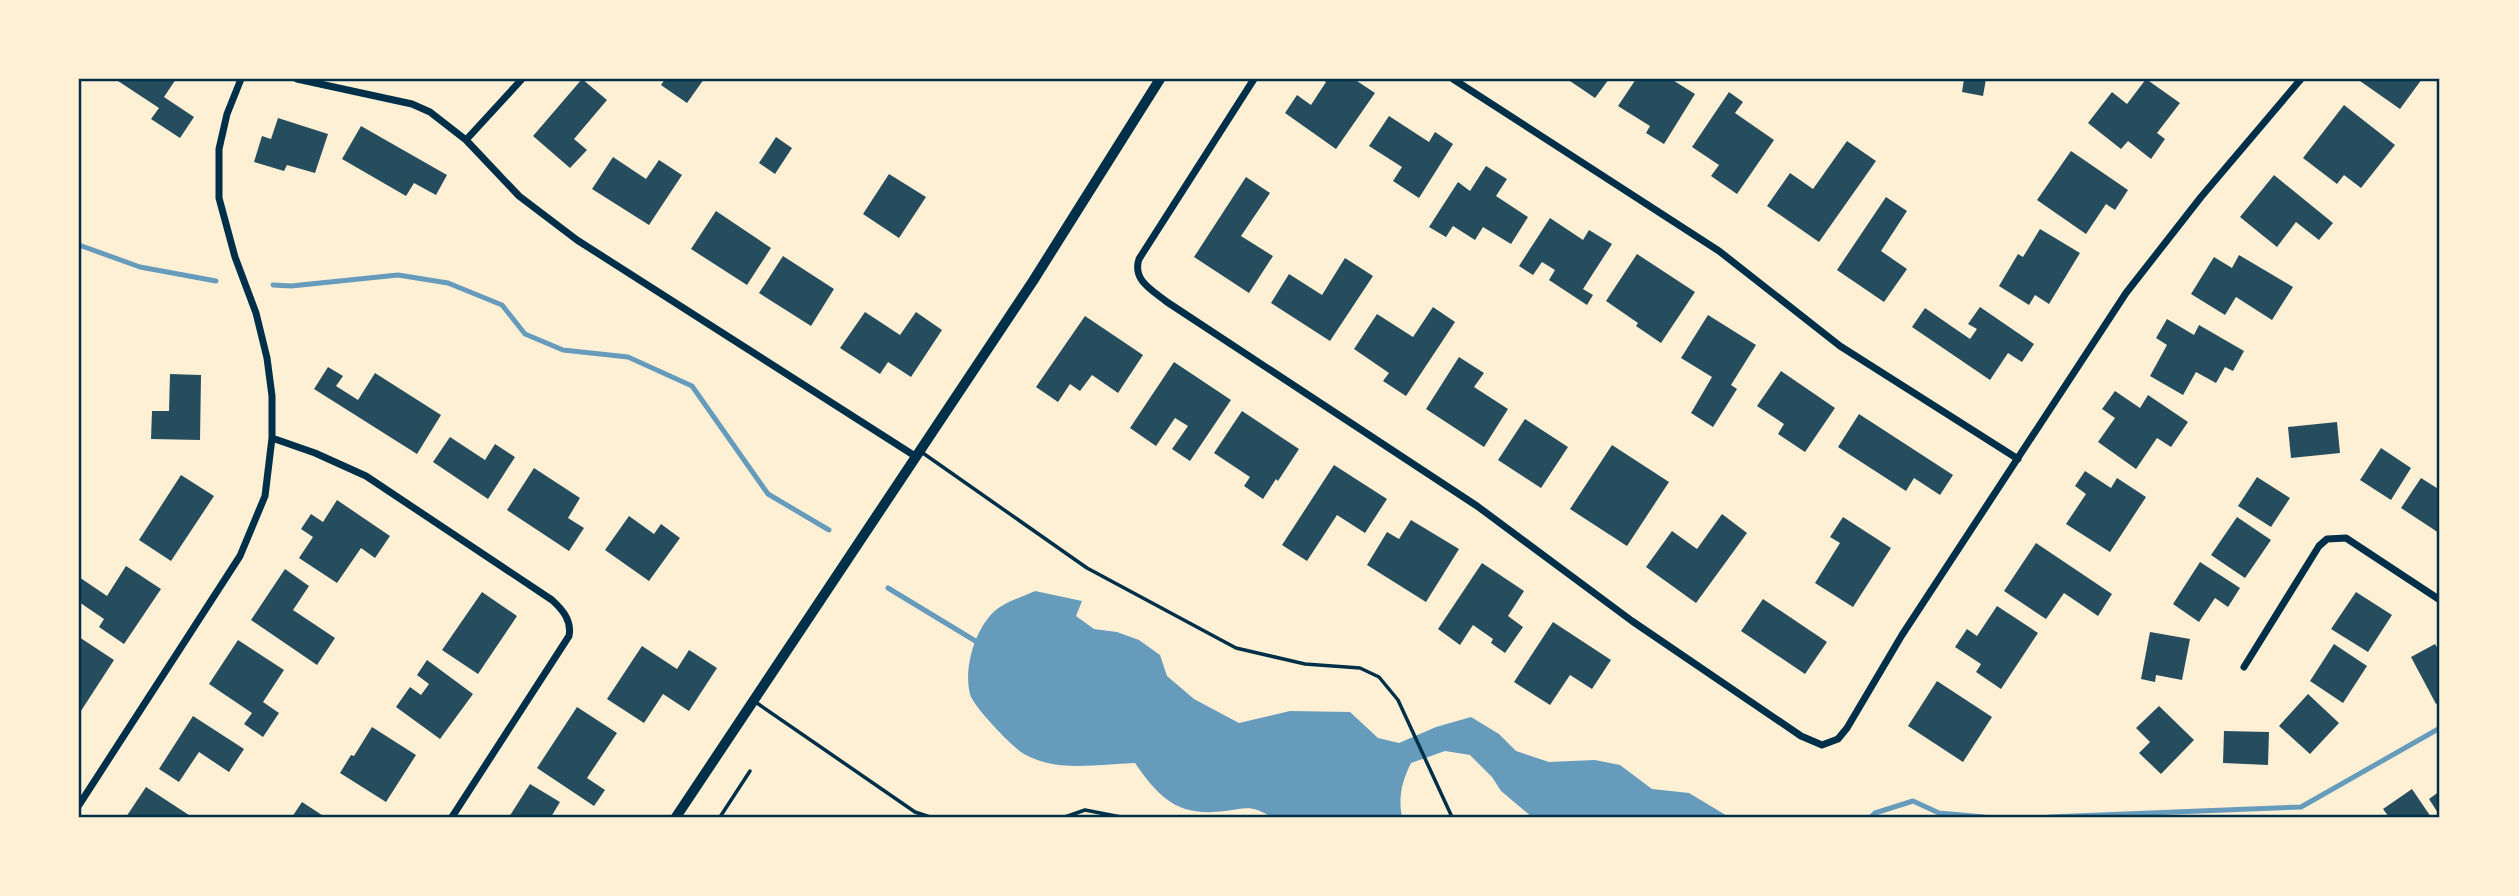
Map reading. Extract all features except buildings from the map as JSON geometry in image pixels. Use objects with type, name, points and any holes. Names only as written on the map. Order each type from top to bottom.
[{"type":"main road","points":[[676,817],[1039,271],[1160,79]]},
{"type":"street","points":[[79,805],[240,556],[265,496],[272,438],[272,396],[267,358],[256,313],[235,257],[219,198],[219,149],[227,114],[241,79]]},
{"type":"street","points":[[297,79],[412,104],[430,112],[466,140],[519,196],[576,240],[917,453]]},
{"type":"street","points":[[466,140],[522,79]]},
{"type":"street","points":[[1254,79],[1139,259],[1136,268],[1139,280],[1167,302],[1478,506],[1632,621],[1801,736],[1822,745],[1838,739],[1847,728],[1902,635],[2126,293],[2201,197],[2301,79]]},
{"type":"street","points":[[1453,79],[1720,251],[1840,346],[2018,459]]},
{"type":"street","points":[[272,438],[315,453],[366,477],[552,600],[563,610],[570,628],[569,636],[452,817]]},
{"type":"street","points":[[2244,667],[2319,546],[2327,539],[2346,538],[2440,600]]},
{"type":"lane","points":[[917,453],[1087,568],[1236,649],[1305,664],[1360,668],[1379,677],[1398,699],[1452,817]]},
{"type":"lane","points":[[754,701],[915,812],[930,817]]},
{"type":"lane","points":[[1065,817],[1085,810],[1121,817]]},
{"type":"path","points":[[720,817],[750,771]]},
{"type":"water","points":[[1035,591],[1082,601],[1076,616],[1094,629],[1117,632],[1139,640],[1160,655],[1167,676],[1194,699],[1239,723],[1290,711],[1350,712],[1378,738],[1399,743],[1436,727],[1471,717],[1499,734],[1516,751],[1549,762],[1595,760],[1620,765],[1652,789],[1689,793],[1729,817],[1532,817],[1501,791],[1492,777],[1470,755],[1445,751],[1411,763],[1402,789],[1402,817],[1272,817],[1249,808],[1209,812],[1182,808],[1162,796],[1135,763],[1093,766],[1050,764],[1024,754],[1011,744],[972,699],[968,685],[969,665],[974,644],[983,625],[999,608]]},
{"type":"waterway","points":[[79,245],[140,267],[216,281]]},
{"type":"waterway","points":[[273,285],[291,286],[398,275],[448,283],[502,305],[525,334],[563,350],[628,357],[692,386],[768,494],[829,530]]},
{"type":"waterway","points":[[888,588],[982,645]]},
{"type":"waterway","points":[[2049,817],[2301,807],[2440,728]]},
{"type":"waterway","points":[[1871,817],[1875,813],[1913,801],[1939,813],[1984,817]]}]
